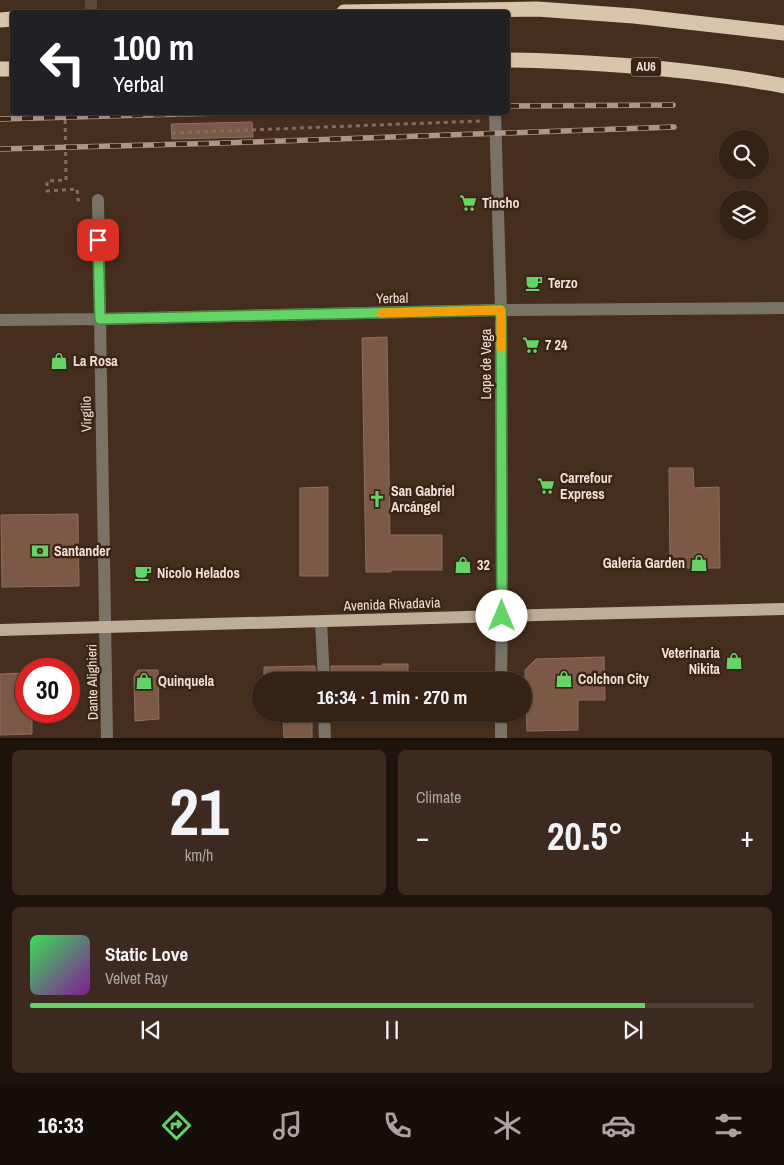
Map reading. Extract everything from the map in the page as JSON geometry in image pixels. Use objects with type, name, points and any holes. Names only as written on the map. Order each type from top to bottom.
[{"type":"highway","points":[[473,10],[537,9],[634,16],[784,33]]},
{"type":"highway","name":"AU6","points":[[510,60],[622,65],[699,72],[784,86]]},
{"type":"main road","name":"Avenida Rivadavia","points":[[0,630],[784,609]]},
{"type":"street","name":"Lope de Vega","points":[[495,116],[501,310],[501,672]]},
{"type":"street","name":"Virgilio","points":[[98,200],[106,626]]},
{"type":"street","name":"Yerbal","points":[[0,320],[501,310],[784,308]]},
{"type":"street","points":[[321,621],[324,672]]},
{"type":"street","name":"Dante Alighieri","points":[[106,626],[108,738]]},
{"type":"street","points":[[324,722],[325,738]]},
{"type":"street","points":[[500,738],[501,722]]},
{"type":"path","points":[[65,115],[66,180],[47,181],[47,191],[78,189]]},
{"type":"path","points":[[172,133],[495,116]]},
{"type":"building","points":[[252,122],[253,137],[172,139],[171,124]]},
{"type":"building","name":"San Gabriel Arcángel","points":[[387,337],[390,535],[442,535],[442,570],[366,572],[362,338]]},
{"type":"building","points":[[669,468],[693,468],[694,488],[719,487],[720,568],[670,568]]},
{"type":"building","points":[[328,487],[328,576],[300,576],[300,488]]},
{"type":"building","name":"Santander","points":[[78,514],[79,586],[2,587],[1,515]]},
{"type":"building","points":[[604,657],[605,700],[578,700],[578,730],[527,731],[527,722],[532,722],[532,672],[525,672],[525,670],[536,659]]},
{"type":"building","points":[[382,664],[408,664],[408,672],[331,672],[331,666],[382,666]]},
{"type":"building","points":[[315,666],[315,672],[264,672],[264,667]]},
{"type":"building","points":[[138,670],[158,670],[159,719],[135,721],[134,676]]},
{"type":"building","points":[[15,673],[15,723],[32,723],[32,734],[0,735],[0,674]]},
{"type":"building","points":[[283,722],[312,722],[312,738],[284,738]]},
{"type":"tunnel","points":[[91,0],[91,10]]},
{"type":"railway","points":[[510,106],[673,105]]},
{"type":"railway","points":[[0,119],[146,115]]},
{"type":"railway","points":[[0,149],[674,127]]},
{"type":"slow traffic","points":[[381,313],[501,310],[501,348]]},
{"type":"place","name":"Tincho","points":[[468,203]]},
{"type":"place","name":"Terzo","points":[[534,283]]},
{"type":"place","name":"7 24","points":[[531,345]]},
{"type":"place","name":"La Rosa","points":[[59,361]]},
{"type":"place","name":"Carrefour Express","points":[[546,486]]},
{"type":"place","name":"San Gabriel Arcángel","points":[[377,499]]},
{"type":"place","name":"Santander","points":[[40,551]]},
{"type":"place","name":"Galeria Garden","points":[[699,563]]},
{"type":"place","name":"32","points":[[463,565]]},
{"type":"place","name":"Nicolo Helados","points":[[143,573]]},
{"type":"place","name":"Veterinaria Nikita","points":[[734,661]]},
{"type":"place","name":"Colchon City","points":[[564,679]]},
{"type":"place","name":"Quinquela","points":[[144,681]]},
{"type":"route","points":[[98,240],[100,319],[501,310],[502,616]]}]
